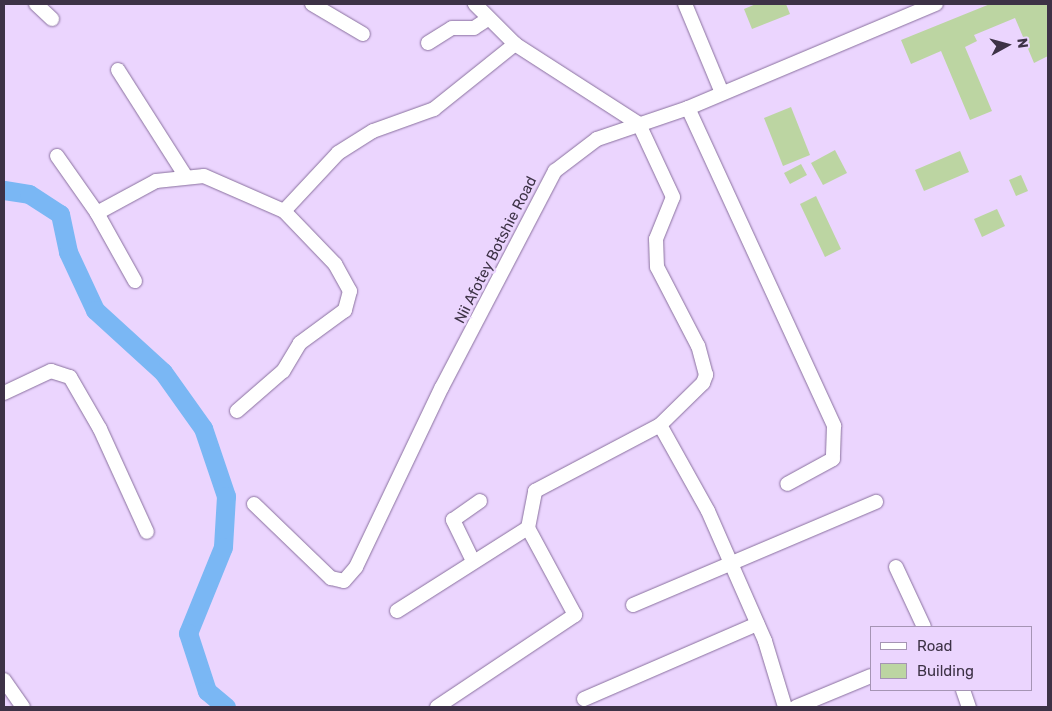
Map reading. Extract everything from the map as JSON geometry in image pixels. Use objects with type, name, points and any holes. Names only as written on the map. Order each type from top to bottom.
[{"type":"street","points":[[36,4],[52,19]]},
{"type":"street","points":[[312,4],[363,34]]},
{"type":"street","points":[[436,707],[575,615],[528,528],[532,500],[544,483],[660,425],[703,383],[706,374],[701,353],[657,267],[656,239],[672,197],[639,124],[514,44],[508,32],[488,20],[475,4]]},
{"type":"street","points":[[685,4],[722,92]]},
{"type":"street","name":"Nii Afotey Botshie Road","points":[[254,504],[331,578],[339,582],[352,575],[442,387],[555,172],[597,140],[688,108],[722,92],[936,4]]},
{"type":"street","points":[[428,42],[452,28],[474,28],[488,20]]},
{"type":"street","points":[[284,211],[338,153],[373,131],[434,109],[514,44]]},
{"type":"street","points":[[118,70],[185,175]]},
{"type":"street","points":[[688,108],[834,426],[833,459],[787,484]]},
{"type":"street","points":[[57,156],[97,213],[134,281]]},
{"type":"street","points":[[97,213],[156,181],[185,175],[214,179],[284,211],[335,264],[348,284],[350,301],[300,343],[283,371],[237,410]]},
{"type":"street","points":[[4,393],[51,371],[70,377],[100,429],[147,532]]},
{"type":"street","points":[[660,425],[730,562],[757,624],[784,707]]},
{"type":"street","points":[[473,561],[453,520],[480,501]]},
{"type":"street","points":[[633,606],[834,518],[853,515],[876,502]]},
{"type":"street","points":[[397,611],[473,561],[528,528]]},
{"type":"street","points":[[896,567],[924,626]]},
{"type":"street","points":[[584,699],[757,624]]},
{"type":"street","points":[[796,707],[870,676]]},
{"type":"street","points":[[4,680],[23,707]]},
{"type":"street","points":[[963,691],[969,707]]},
{"type":"building","points":[[756,4],[786,4],[790,14],[752,29],[744,9]]},
{"type":"building","points":[[990,4],[1048,4],[1048,56],[1034,63],[1015,18],[974,35],[977,41],[965,47],[992,111],[970,120],[941,51],[911,64],[901,40]]},
{"type":"building","points":[[791,107],[810,155],[783,166],[764,118]]},
{"type":"building","points":[[835,150],[847,173],[823,185],[811,163]]},
{"type":"building","points":[[960,151],[969,172],[924,191],[915,170]]},
{"type":"building","points":[[801,164],[807,175],[790,184],[784,173]]},
{"type":"building","points":[[1021,175],[1028,191],[1016,196],[1009,180]]},
{"type":"building","points":[[816,196],[841,249],[825,257],[800,204]]},
{"type":"building","points":[[997,209],[1005,226],[982,237],[974,219]]},
{"type":"waterway","points":[[4,190],[29,194],[60,214],[68,252],[95,310],[163,372],[203,428],[226,496],[223,547],[188,633],[207,691],[226,707]]}]
